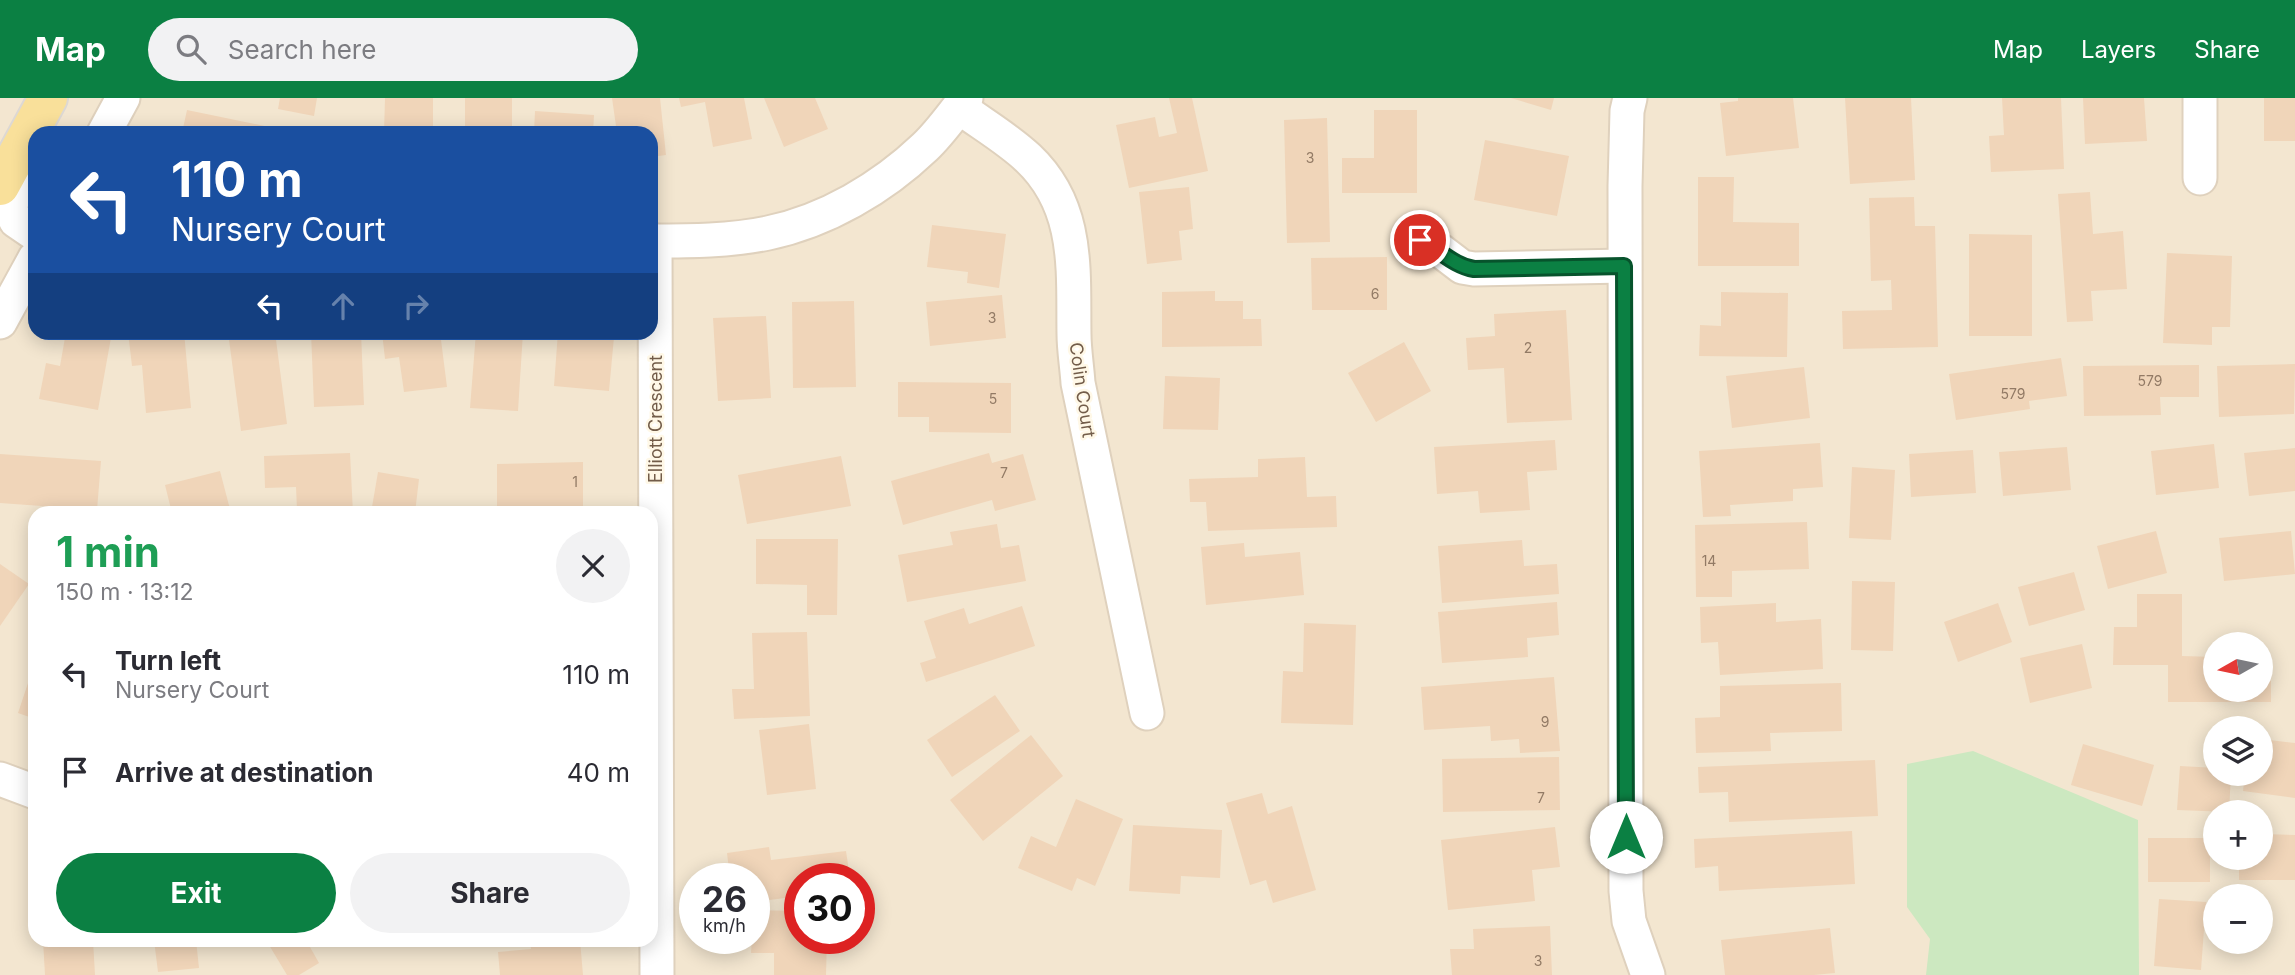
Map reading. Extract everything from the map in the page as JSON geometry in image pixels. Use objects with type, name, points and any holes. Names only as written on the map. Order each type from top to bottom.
[{"type":"main road","points":[[33,126],[48,98]]},
{"type":"main road","points":[[0,187],[28,135]]},
{"type":"street","points":[[108,126],[123,98]]},
{"type":"street","points":[[1630,98],[1627,111],[1624,266],[1626,891],[1629,921],[1648,975]]},
{"type":"street","points":[[1626,149],[1650,98]]},
{"type":"street","points":[[2200,98],[2200,178]]},
{"type":"street","points":[[658,241],[725,239],[767,233],[797,226],[835,211],[877,186],[926,147],[963,103]]},
{"type":"street","name":"Colin Court","points":[[963,103],[1029,159],[1049,184],[1066,218],[1072,244],[1078,383],[1147,713]]},
{"type":"street","points":[[0,187],[28,190]]},
{"type":"street","points":[[0,187],[16,221],[28,229]]},
{"type":"street","points":[[1420,240],[1441,251],[1462,267],[1474,269],[1624,266]]},
{"type":"street","points":[[0,322],[28,271]]},
{"type":"street","name":"Elliott Crescent","points":[[654,340],[654,506]]},
{"type":"street","points":[[0,779],[28,789]]},
{"type":"street","name":"Elliott Crescent","points":[[657,947],[657,975]]},
{"type":"shaded area","points":[[0,98],[2295,98],[2295,975],[0,975]]},
{"type":"green space","points":[[1973,751],[2138,820],[2139,975],[1926,975],[1930,939],[1907,907],[1907,764]]},
{"type":"building","points":[[280,98],[317,98],[314,116],[278,109]]},
{"type":"building","points":[[385,98],[433,98],[433,126],[384,126]]},
{"type":"building","points":[[465,98],[512,98],[512,126],[465,126]]},
{"type":"building","points":[[612,98],[660,98],[666,155],[658,156],[658,126],[616,126]]},
{"type":"building","points":[[679,98],[744,98],[752,139],[713,147],[705,102],[681,107]]},
{"type":"building","points":[[764,98],[815,98],[828,129],[784,147]]},
{"type":"building","points":[[1169,98],[1192,98],[1208,171],[1129,188],[1116,125],[1155,117],[1159,137],[1177,133]]},
{"type":"building","points":[[1511,98],[1554,98],[1551,110]]},
{"type":"building","points":[[1738,98],[1793,98],[1799,148],[1726,156],[1720,103],[1738,101]]},
{"type":"building","points":[[1845,98],[1911,98],[1915,180],[1850,184]]},
{"type":"building","points":[[2002,98],[2061,98],[2064,169],[1991,172],[1989,136],[2004,135]]},
{"type":"building","points":[[2083,98],[2144,98],[2147,141],[2085,144]]},
{"type":"building","points":[[2264,98],[2295,98],[2295,141],[2264,141]]},
{"type":"building","points":[[187,110],[264,126],[184,126]]},
{"type":"building","points":[[1374,110],[1417,110],[1417,193],[1342,193],[1342,158],[1374,158]]},
{"type":"building","points":[[535,111],[594,115],[593,126],[534,126]]},
{"type":"building","points":[[1327,118],[1330,242],[1287,243],[1284,120]]},
{"type":"building","points":[[1485,140],[1569,156],[1557,216],[1474,200]]},
{"type":"building","points":[[1698,177],[1734,177],[1733,222],[1799,223],[1799,266],[1698,266]]},
{"type":"building","points":[[1189,187],[1193,229],[1179,231],[1182,260],[1147,264],[1139,192]]},
{"type":"building","points":[[2090,192],[2093,234],[2123,231],[2127,289],[2091,291],[2093,321],[2067,322],[2058,194]]},
{"type":"building","points":[[1914,197],[1915,226],[1935,226],[1938,347],[1843,349],[1842,311],[1892,310],[1891,280],[1871,281],[1869,198]]},
{"type":"building","points":[[932,225],[1006,234],[999,288],[967,283],[968,272],[927,267]]},
{"type":"building","points":[[1969,234],[2032,235],[2032,336],[1969,336]]},
{"type":"building","points":[[2167,253],[2232,256],[2230,327],[2212,327],[2212,345],[2163,343]]},
{"type":"building","points":[[1387,257],[1387,310],[1312,310],[1311,258]]},
{"type":"building","points":[[1215,291],[1215,301],[1243,301],[1243,319],[1261,319],[1262,346],[1162,347],[1162,292]]},
{"type":"building","points":[[1721,292],[1788,293],[1787,357],[1699,356],[1700,325],[1721,326]]},
{"type":"building","points":[[1002,295],[1006,338],[930,346],[926,302]]},
{"type":"building","points":[[854,301],[856,387],[793,388],[792,302]]},
{"type":"building","points":[[1566,310],[1572,420],[1507,423],[1504,368],[1468,370],[1466,338],[1495,336],[1494,314]]},
{"type":"building","points":[[766,316],[771,398],[718,401],[713,318]]},
{"type":"building","points":[[65,340],[111,340],[98,410],[39,399],[46,363],[60,366]]},
{"type":"building","points":[[129,340],[185,340],[191,408],[146,413],[142,365],[132,366]]},
{"type":"building","points":[[229,340],[276,340],[287,424],[241,431]]},
{"type":"building","points":[[311,340],[361,340],[364,405],[314,407]]},
{"type":"building","points":[[383,340],[441,340],[447,387],[404,392],[399,357],[385,359]]},
{"type":"building","points":[[475,340],[522,340],[518,411],[470,408]]},
{"type":"building","points":[[557,340],[614,340],[609,391],[554,386]]},
{"type":"building","points":[[1404,342],[1431,391],[1376,422],[1348,373]]},
{"type":"building","points":[[2061,358],[2067,396],[2029,401],[2030,409],[1956,420],[1949,374]]},
{"type":"building","points":[[2295,364],[2294,414],[2219,417],[2217,366]]},
{"type":"building","points":[[2199,365],[2199,397],[2160,397],[2161,415],[2084,416],[2083,366]]},
{"type":"building","points":[[1804,367],[1810,418],[1732,428],[1726,376]]},
{"type":"building","points":[[1165,376],[1220,378],[1218,430],[1163,429]]},
{"type":"building","points":[[898,382],[1011,383],[1011,433],[929,432],[929,417],[898,417]]},
{"type":"building","points":[[1555,440],[1557,470],[1527,472],[1530,510],[1480,513],[1478,491],[1437,494],[1434,447]]},
{"type":"building","points":[[1820,443],[1823,487],[1793,489],[1793,501],[1730,505],[1731,516],[1703,517],[1699,451]]},
{"type":"building","points":[[2214,444],[2219,488],[2156,495],[2151,451]]},
{"type":"building","points":[[2067,447],[2071,490],[2003,496],[1999,452]]},
{"type":"building","points":[[2295,448],[2295,491],[2249,496],[2244,453]]},
{"type":"building","points":[[1973,450],[1976,493],[1911,497],[1909,454]]},
{"type":"building","points":[[350,453],[353,506],[297,506],[296,487],[265,488],[264,456]]},
{"type":"building","points":[[989,453],[992,463],[1023,454],[1036,500],[995,511],[992,500],[903,525],[891,481]]},
{"type":"building","points":[[0,454],[101,461],[97,506],[0,503]]},
{"type":"building","points":[[841,456],[851,506],[747,524],[738,475]]},
{"type":"building","points":[[1305,457],[1307,497],[1336,496],[1337,527],[1208,531],[1206,502],[1190,502],[1189,479],[1258,477],[1258,459]]},
{"type":"building","points":[[583,462],[583,506],[497,506],[497,464]]},
{"type":"building","points":[[1852,467],[1895,470],[1891,540],[1849,538]]},
{"type":"building","points":[[220,471],[229,506],[170,506],[165,485]]},
{"type":"building","points":[[378,472],[419,479],[416,506],[372,506]]},
{"type":"building","points":[[1807,522],[1809,569],[1732,571],[1732,597],[1696,597],[1695,525]]},
{"type":"building","points":[[997,524],[1001,548],[1019,545],[1026,581],[907,602],[898,555],[953,545],[950,532]]},
{"type":"building","points":[[2156,531],[2167,573],[2108,589],[2097,546]]},
{"type":"building","points":[[2291,531],[2295,574],[2224,581],[2219,538]]},
{"type":"building","points":[[756,539],[838,539],[837,615],[807,615],[807,585],[756,584]]},
{"type":"building","points":[[1522,540],[1524,566],[1557,564],[1559,594],[1442,603],[1438,546]]},
{"type":"building","points":[[1244,543],[1245,557],[1300,552],[1304,595],[1206,605],[1201,547]]},
{"type":"building","points":[[0,564],[28,585],[0,626]]},
{"type":"building","points":[[2074,572],[2085,610],[2029,626],[2018,587]]},
{"type":"building","points":[[1852,581],[1895,582],[1893,651],[1851,650]]},
{"type":"building","points":[[2137,594],[2182,594],[2182,656],[2203,657],[2203,702],[2168,702],[2168,665],[2113,665],[2114,627],[2137,627]]},
{"type":"building","points":[[1557,602],[1559,635],[1527,638],[1528,657],[1442,663],[1438,612]]},
{"type":"building","points":[[1776,603],[1776,622],[1821,619],[1823,669],[1720,675],[1718,642],[1701,643],[1700,607]]},
{"type":"building","points":[[1998,603],[2012,642],[1958,662],[1944,622]]},
{"type":"building","points":[[1022,606],[1035,646],[926,682],[920,663],[936,658],[924,621],[964,608],[969,624]]},
{"type":"building","points":[[1304,623],[1356,625],[1353,725],[1281,723],[1283,671],[1303,672]]},
{"type":"building","points":[[807,632],[810,716],[734,719],[732,689],[754,689],[752,633]]},
{"type":"building","points":[[2082,644],[2092,688],[2030,703],[2020,658]]},
{"type":"building","points":[[1554,677],[1560,751],[1520,753],[1519,739],[1491,741],[1490,726],[1424,730],[1421,687]]},
{"type":"building","points":[[28,683],[28,717],[18,713]]},
{"type":"building","points":[[1841,683],[1842,731],[1770,733],[1771,751],[1696,753],[1695,718],[1720,717],[1720,686]]},
{"type":"building","points":[[995,695],[1020,731],[952,777],[927,740]]},
{"type":"building","points":[[809,724],[816,789],[767,795],[759,730]]},
{"type":"building","points":[[1031,735],[1063,776],[983,841],[950,800]]},
{"type":"building","points":[[2273,740],[2295,743],[2295,798],[2243,791],[2244,786],[2273,786]]},
{"type":"building","points":[[2083,744],[2154,765],[2142,806],[2071,785]]},
{"type":"building","points":[[1559,757],[1560,810],[1443,812],[1442,759]]},
{"type":"building","points":[[1875,760],[1878,816],[1729,822],[1728,792],[1699,793],[1698,767]]},
{"type":"building","points":[[2180,766],[2203,767],[2203,786],[2230,786],[2230,800],[2203,800],[2203,811],[2177,810]]},
{"type":"building","points":[[1262,793],[1268,814],[1292,806],[1316,890],[1273,903],[1266,880],[1250,885],[1226,803]]},
{"type":"building","points":[[1076,799],[1123,819],[1095,886],[1077,878],[1072,891],[1018,868],[1031,836],[1056,847]]},
{"type":"building","points":[[1133,825],[1222,830],[1220,878],[1181,876],[1180,894],[1129,891]]},
{"type":"building","points":[[1555,827],[1560,867],[1532,870],[1535,901],[1448,910],[1441,840]]},
{"type":"building","points":[[1852,831],[1855,884],[1719,891],[1718,866],[1695,868],[1694,839]]},
{"type":"building","points":[[2273,834],[2295,835],[2295,880],[2239,880],[2239,870],[2273,870]]},
{"type":"building","points":[[2148,838],[2203,838],[2203,870],[2210,870],[2210,882],[2148,882]]},
{"type":"building","points":[[769,847],[771,860],[846,851],[848,863],[784,863],[784,898],[770,900],[770,863],[728,863],[727,853]]},
{"type":"building","points":[[2159,899],[2203,902],[2201,970],[2154,966]]},
{"type":"building","points":[[770,910],[784,911],[784,954],[827,954],[826,975],[774,975],[774,953],[770,953]]},
{"type":"building","points":[[1550,926],[1552,975],[1452,975],[1450,949],[1474,949],[1473,929]]},
{"type":"building","points":[[1830,928],[1835,973],[1725,975],[1721,940]]},
{"type":"building","points":[[43,947],[93,947],[95,975],[45,975]]},
{"type":"building","points":[[155,947],[197,947],[199,968],[158,972]]},
{"type":"building","points":[[270,947],[310,947],[319,963],[299,975],[287,975]]},
{"type":"building","points":[[581,947],[583,975],[500,975],[498,952]]},
{"type":"route","points":[[1420,240],[1441,251],[1462,267],[1474,269],[1624,266],[1626,837]]}]
